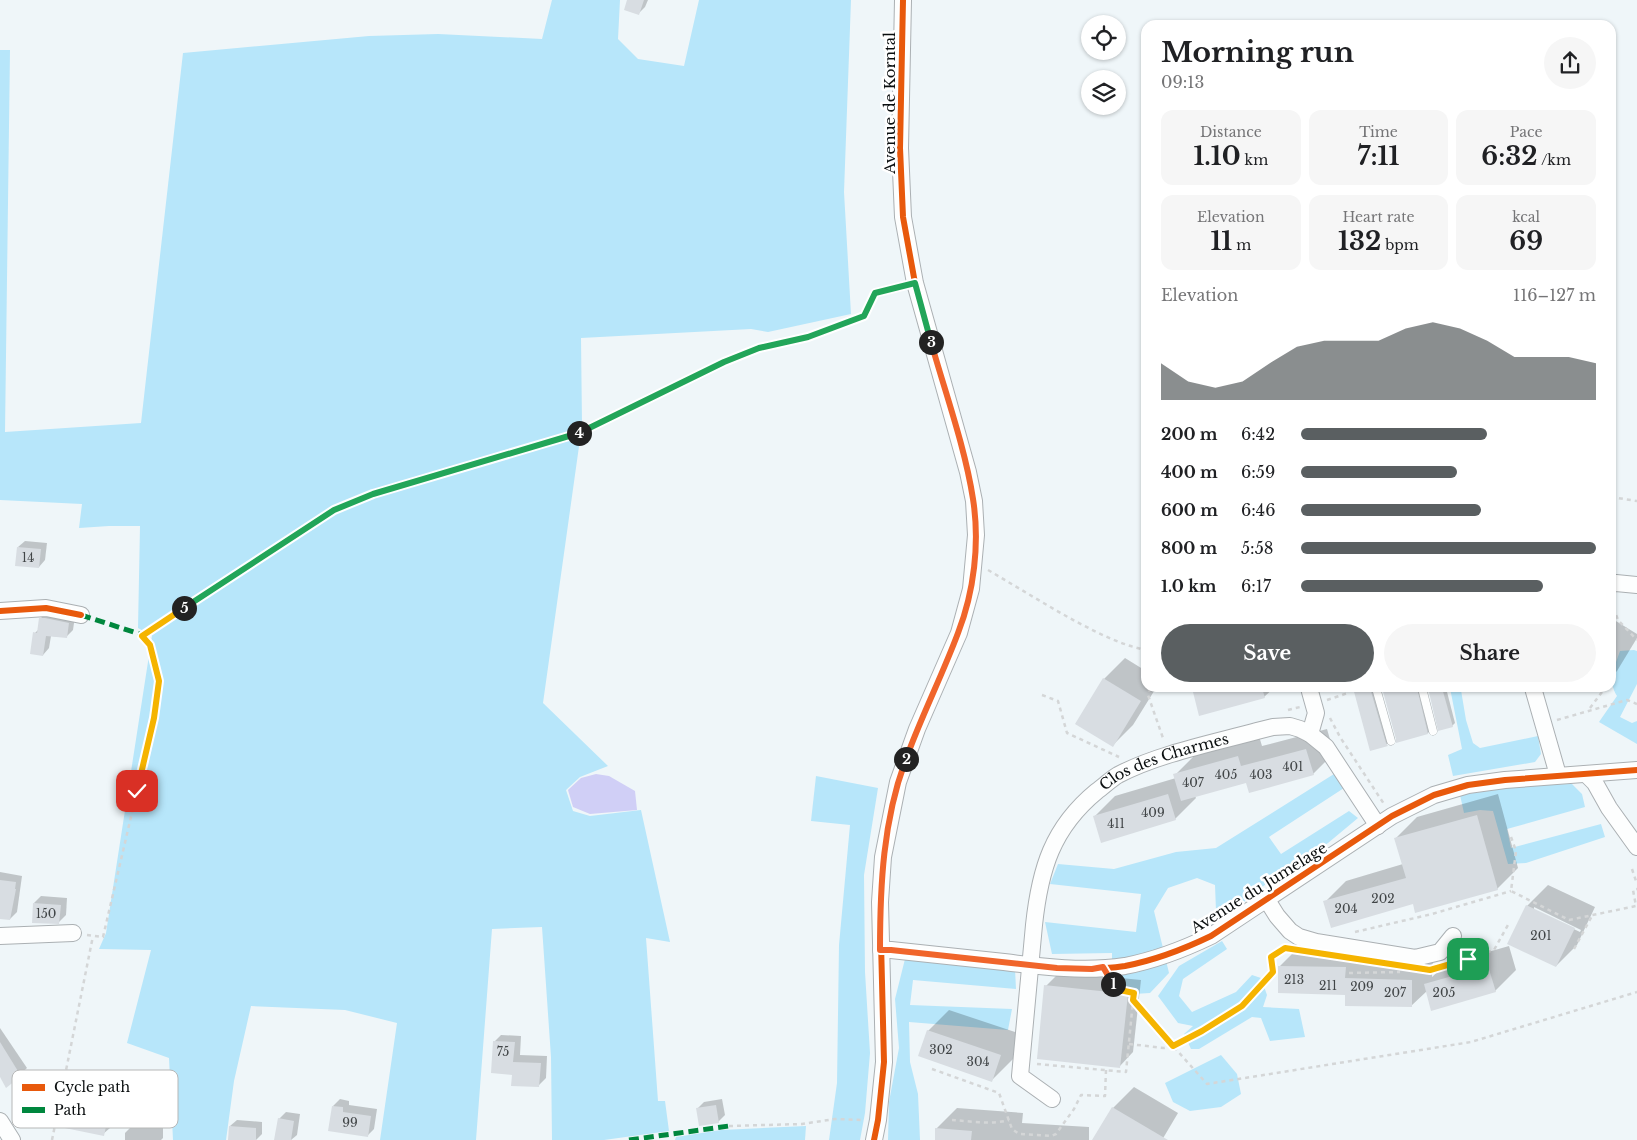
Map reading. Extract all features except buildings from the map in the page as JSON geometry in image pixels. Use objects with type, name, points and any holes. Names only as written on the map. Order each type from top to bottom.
[{"type":"street","name":"Avenue de Korntal","points":[[874,1140],[884,1062],[880,902],[884,858],[898,782],[917,729],[959,632],[971,589],[976,535],[974,501],[968,472],[915,283],[903,217],[901,158],[903,0]]},
{"type":"street","points":[[1616,583],[1637,585]]},
{"type":"street","points":[[0,611],[46,608],[82,615]]},
{"type":"street","points":[[1534,692],[1558,775]]},
{"type":"street","points":[[1310,734],[1316,713],[1312,695]]},
{"type":"street","name":"Clos des Charmes","points":[[1052,1099],[1020,1076],[1036,901],[1044,867],[1061,830],[1084,802],[1116,776],[1148,761],[1273,727],[1290,726],[1310,734],[1326,747],[1378,826]]},
{"type":"street","name":"Avenue du Jumelage","points":[[880,950],[1057,968],[1092,969],[1125,966],[1184,949],[1211,936],[1392,816],[1434,795],[1468,785],[1505,780],[1637,770]]},
{"type":"street","points":[[1586,774],[1595,783],[1609,808],[1637,846]]},
{"type":"street","points":[[1267,900],[1277,916],[1290,931],[1299,937],[1316,942],[1415,958],[1440,952],[1453,936]]},
{"type":"street","points":[[0,936],[73,934]]},
{"type":"street","points":[[0,1121],[12,1140]]},
{"type":"lane","points":[[1377,692],[1391,741]]},
{"type":"lane","points":[[1423,692],[1434,731]]},
{"type":"path","points":[[73,934],[103,937],[154,718],[159,681],[150,645],[142,636],[334,510],[382,491],[581,432],[724,362],[759,348],[808,337],[864,316],[875,293],[915,283]]},
{"type":"path","points":[[1616,498],[1637,501]]},
{"type":"path","points":[[974,562],[1096,632],[1141,649]]},
{"type":"path","points":[[1616,614],[1618,620],[1637,640]]},
{"type":"path","points":[[1149,692],[1148,696],[1166,744]]},
{"type":"path","points":[[1287,710],[1312,695],[1348,692]]},
{"type":"path","points":[[1590,710],[1602,692]]},
{"type":"path","points":[[1042,695],[1058,701],[1068,732],[1121,758]]},
{"type":"path","points":[[1543,724],[1627,700],[1637,704]]},
{"type":"path","points":[[1329,716],[1340,737],[1392,816]]},
{"type":"path","points":[[1511,837],[1516,851],[1511,891]]},
{"type":"path","points":[[1632,869],[1637,884]]},
{"type":"path","points":[[1347,946],[1352,933],[1432,914],[1511,891],[1569,920],[1637,906],[1633,890],[1637,889]]},
{"type":"path","points":[[1574,949],[1593,914]]},
{"type":"path","points":[[1444,967],[1494,950],[1509,923]]},
{"type":"path","points":[[66,1070],[93,936]]},
{"type":"path","points":[[1129,1044],[1164,1048],[1173,1046],[1202,1031],[1242,1006],[1273,972],[1271,957],[1285,948],[1294,950]]},
{"type":"path","points":[[1036,1064],[1126,1072],[1134,993],[1115,989],[1103,967]]},
{"type":"path","points":[[1349,973],[1403,972]]},
{"type":"path","points":[[1133,1000],[1207,1084],[1470,1042],[1637,992]]},
{"type":"path","points":[[729,1126],[802,1124],[835,1119],[878,1120]]},
{"type":"path","points":[[952,1120],[1002,1122],[1009,1120]]},
{"type":"shaded area","points":[[552,0],[620,0],[618,39],[638,59],[684,66],[699,0],[851,0],[844,192],[851,314],[768,332],[751,329],[581,338],[582,425],[543,703],[608,766],[580,777],[566,790],[573,811],[590,816],[641,810],[670,942],[646,938],[658,1101],[665,1101],[669,1131],[604,1140],[552,1140],[551,1057],[542,927],[492,929],[476,1140],[380,1140],[397,1023],[345,1010],[251,1006],[234,1081],[226,1140],[173,1140],[172,1128],[178,1128],[178,1070],[170,1070],[169,1058],[127,1043],[151,950],[99,949],[106,933],[152,636],[138,628],[140,526],[79,528],[82,504],[0,500],[0,50],[10,50],[5,432],[141,423],[183,53],[369,36],[438,34],[542,39]]},
{"type":"shaded area","points":[[1620,651],[1637,651],[1637,684],[1620,717],[1632,723],[1637,721],[1637,744],[1599,722],[1617,696],[1615,692],[1616,663]]},
{"type":"shaded area","points":[[1451,692],[1461,692],[1466,720],[1473,743],[1480,748],[1538,736],[1541,754],[1535,762],[1453,776],[1448,755],[1462,749]]},
{"type":"shaded area","points":[[596,774],[609,776],[635,791],[637,810],[590,814],[573,807],[568,790],[581,778]]},
{"type":"shaded area","points":[[1334,774],[1344,788],[1269,837],[1281,854],[1349,811],[1358,818],[1328,843],[1266,884],[1227,916],[1216,911],[1215,885],[1197,878],[1168,888],[1154,911],[1169,973],[1150,993],[1134,994],[1114,986],[1112,953],[1052,954],[1045,922],[1136,932],[1141,894],[1050,884],[1058,864],[1114,869],[1176,852],[1216,848]]},
{"type":"shaded area","points":[[816,776],[878,788],[864,875],[865,972],[870,1053],[865,1113],[860,1140],[829,1140],[837,1083],[839,945],[850,825],[811,821]]},
{"type":"shaded area","points":[[1572,784],[1582,794],[1585,807],[1507,829],[1511,848],[1601,824],[1605,837],[1526,863],[1508,864],[1493,811],[1480,810],[1464,813],[1460,795],[1530,785]]},
{"type":"shaded area","points":[[1222,941],[1227,949],[1183,979],[1179,996],[1192,1012],[1236,992],[1252,975],[1261,978],[1267,995],[1263,1007],[1299,1009],[1305,1037],[1270,1041],[1261,1018],[1252,1017],[1199,1049],[1191,1049],[1184,1034],[1193,1026],[1178,1023],[1158,996],[1179,966]]},
{"type":"shaded area","points":[[905,959],[1015,969],[1016,989],[913,980],[910,1005],[1012,1009],[1008,1030],[909,1022],[910,1062],[918,1094],[920,1140],[888,1140],[889,1102],[899,1048],[895,999]]},
{"type":"shaded area","points":[[1221,1055],[1237,1074],[1241,1094],[1221,1107],[1190,1111],[1173,1102],[1165,1083]]},
{"type":"shaded area","points":[[806,1126],[805,1140],[675,1140],[676,1137],[721,1130]]},
{"type":"marked path","points":[[81,615],[143,635]]},
{"type":"marked path","points":[[629,1140],[729,1126]]},
{"type":"cycle path","points":[[874,1140],[884,1062],[880,902],[883,857],[898,782],[917,729],[959,633],[971,589],[976,535],[974,501],[968,472],[915,283],[903,217],[900,148],[903,0]]},
{"type":"cycle path","points":[[0,611],[46,608],[81,615]]},
{"type":"cycle path","points":[[881,950],[1064,968],[1095,969],[1136,964],[1170,954],[1211,936],[1392,816],[1434,795],[1468,785],[1505,780],[1637,770]]},
{"type":"route","points":[[137,791],[154,718],[159,681],[150,645],[142,636],[334,510],[373,494],[581,432],[724,362],[759,348],[808,337],[864,316],[875,293],[915,283],[968,472],[974,501],[976,535],[971,589],[959,632],[917,729],[898,782],[884,858],[880,902],[880,950],[1057,968],[1092,969],[1103,967],[1115,989],[1134,993],[1133,1000],[1173,1046],[1202,1031],[1242,1006],[1273,972],[1271,957],[1285,948],[1430,970],[1468,959]]}]
